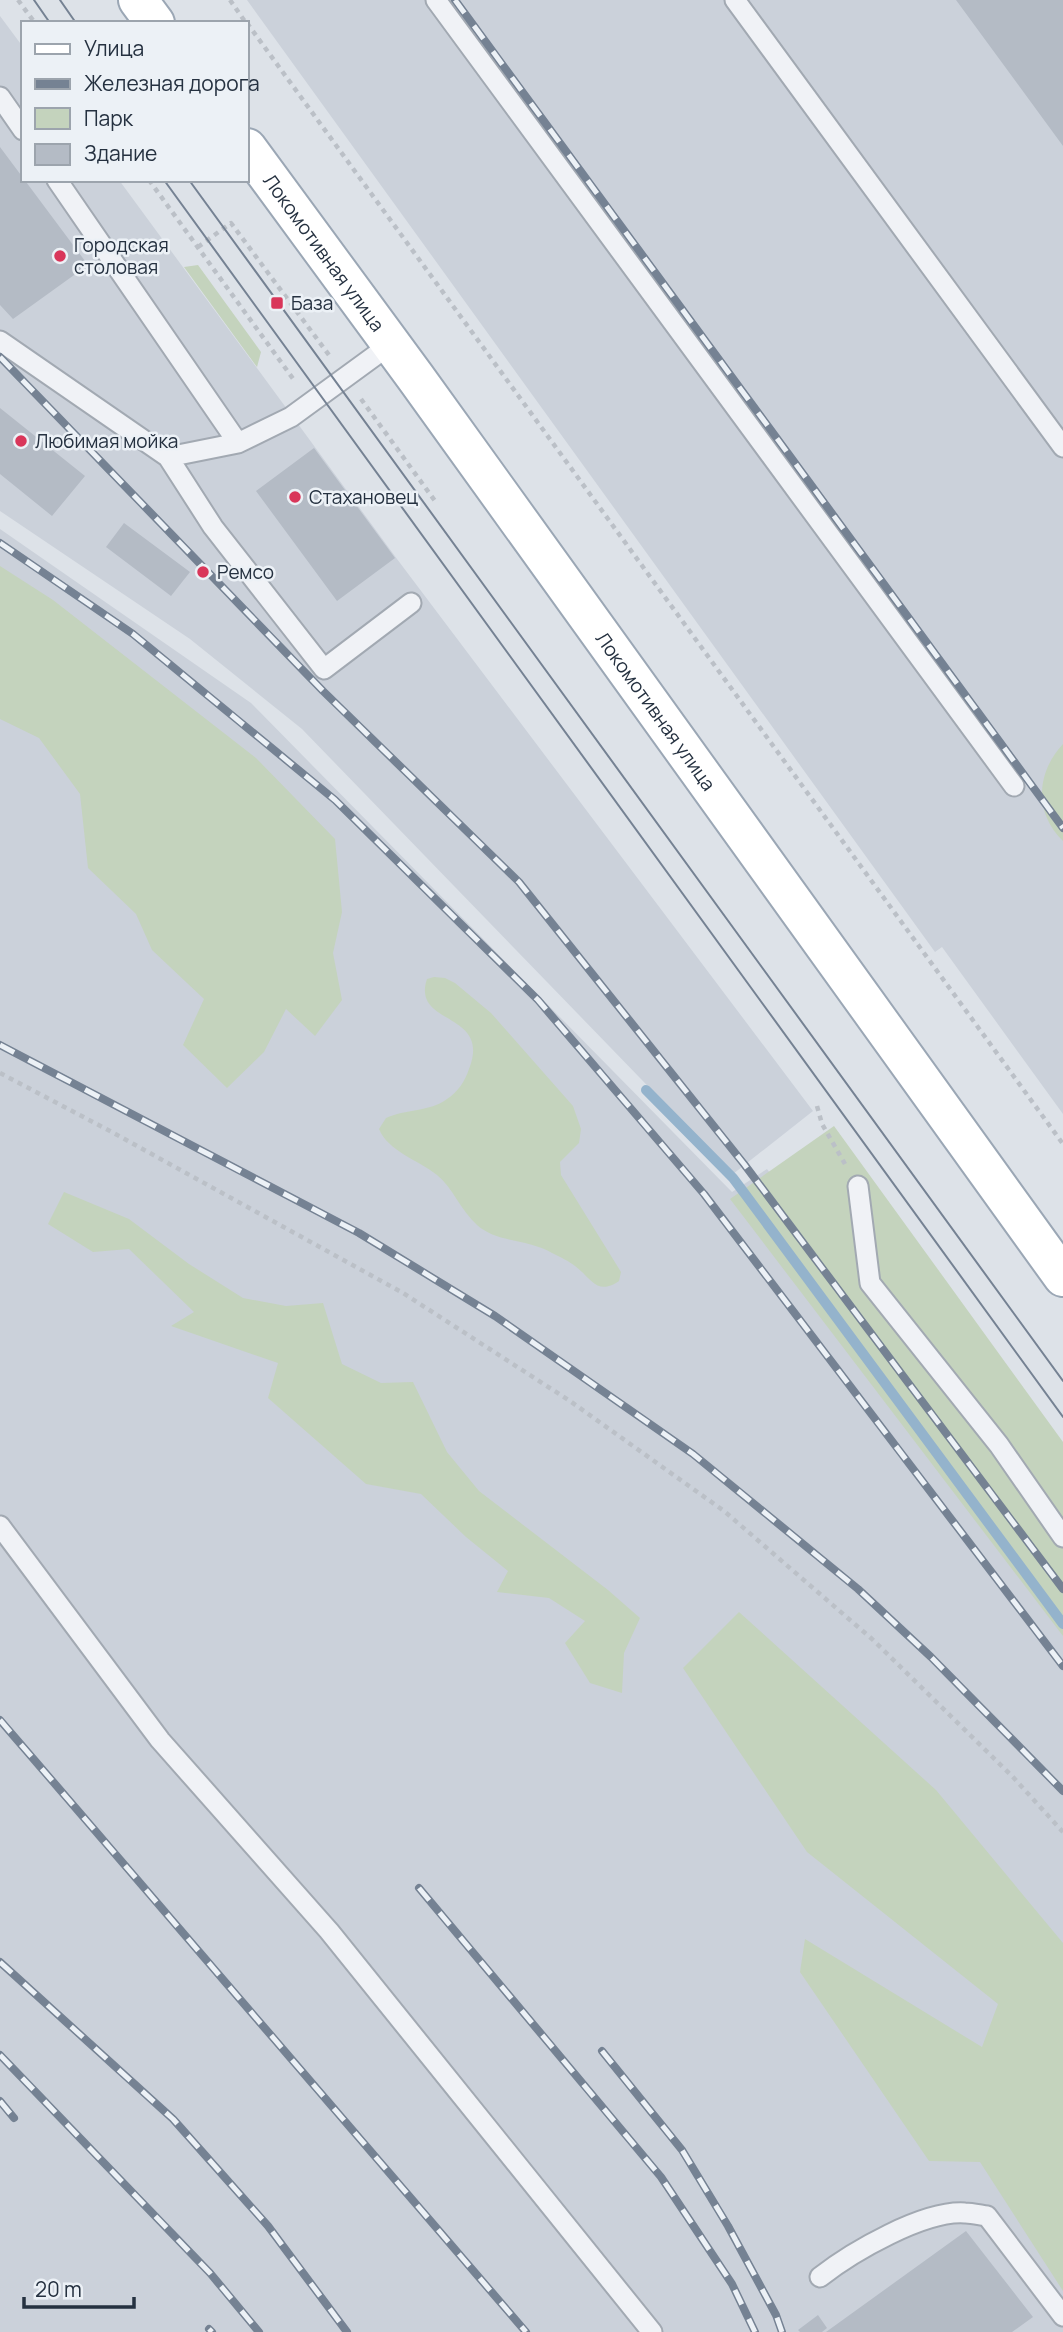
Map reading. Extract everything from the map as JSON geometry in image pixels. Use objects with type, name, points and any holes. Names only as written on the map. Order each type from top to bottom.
[{"type":"main road","points":[[138,0],[154,21]]},
{"type":"main road","name":"Локомотивная улица","points":[[248,149],[1063,1276]]},
{"type":"lane","points":[[436,0],[1014,786]]},
{"type":"lane","points":[[735,0],[1063,447]]},
{"type":"lane","points":[[0,97],[21,127]]},
{"type":"lane","points":[[58,182],[238,443]]},
{"type":"lane","points":[[0,341],[168,457],[214,527],[324,669],[411,603]]},
{"type":"lane","points":[[168,457],[238,443],[291,417],[391,344]]},
{"type":"lane","points":[[858,1186],[870,1283],[999,1445],[1063,1537]]},
{"type":"lane","points":[[0,1526],[160,1740],[329,1931],[652,2332]]},
{"type":"lane","points":[[820,2277],[848,2256],[925,2219],[963,2212],[987,2216],[1063,2316]]},
{"type":"path","points":[[18,0],[34,21]]},
{"type":"path","points":[[230,0],[246,21]]},
{"type":"path","points":[[248,24],[1063,1144]]},
{"type":"path","points":[[150,182],[311,403]]},
{"type":"path","points":[[198,247],[231,223],[435,501]]},
{"type":"path","points":[[0,1073],[110,1130],[403,1293],[570,1401],[724,1511],[872,1639],[1012,1776],[1063,1832]]},
{"type":"path","points":[[817,1106],[822,1124],[858,1186]]},
{"type":"shaded area","points":[[247,0],[1063,0],[1063,1114],[942,947],[935,952]]},
{"type":"shaded area","points":[[0,16],[21,44],[21,182],[120,182],[397,559],[813,1111],[733,1174],[302,729],[190,639],[0,511]]},
{"type":"shaded area","points":[[0,529],[251,703],[732,1192],[767,1169],[1063,1561],[1063,2332],[0,2332]]},
{"type":"green space","points":[[198,265],[261,352],[257,367],[184,267]]},
{"type":"green space","points":[[0,566],[53,600],[256,758],[335,839],[342,912],[333,953],[342,1000],[315,1036],[286,1009],[264,1052],[227,1088],[183,1045],[204,999],[152,950],[136,914],[88,868],[80,794],[39,738],[0,719]]},
{"type":"green space","points":[[1063,744],[1063,841],[1047,818],[1042,793],[1048,767]]},
{"type":"green space","points":[[434,977],[455,983],[491,1013],[573,1106],[581,1129],[579,1143],[560,1162],[561,1175],[621,1272],[619,1281],[605,1287],[600,1286],[570,1262],[543,1249],[485,1231],[471,1219],[437,1175],[396,1149],[383,1137],[379,1129],[386,1118],[440,1103],[458,1090],[469,1069],[473,1050],[470,1037],[462,1027],[430,1005],[425,994],[427,979]]},
{"type":"green space","points":[[834,1126],[1063,1442],[1063,1636],[730,1199]]},
{"type":"green space","points":[[64,1192],[129,1219],[189,1264],[243,1298],[286,1306],[323,1303],[342,1364],[381,1383],[413,1382],[447,1452],[479,1491],[608,1590],[640,1618],[624,1653],[622,1693],[590,1683],[565,1643],[585,1621],[549,1598],[497,1592],[508,1571],[466,1537],[421,1494],[366,1484],[268,1398],[278,1363],[171,1326],[194,1312],[129,1249],[93,1252],[48,1224]]},
{"type":"green space","points":[[739,1612],[936,1790],[1063,1943],[1063,2291],[980,2162],[929,2161],[800,1972],[805,1939],[982,2047],[998,2004],[807,1852],[683,1668]]},
{"type":"building","points":[[956,0],[1063,0],[1063,146]]},
{"type":"building","points":[[0,147],[21,175],[21,182],[26,182],[88,265],[13,319],[0,305]]},
{"type":"building","name":"Любимая мойка","points":[[0,408],[85,476],[52,516],[0,474]]},
{"type":"building","points":[[314,448],[395,558],[337,601],[256,491]]},
{"type":"building","points":[[124,523],[190,572],[171,596],[106,547]]},
{"type":"building","points":[[966,2231],[1033,2317],[1012,2332],[826,2332]]},
{"type":"building","points":[[818,2315],[827,2328],[822,2332],[798,2330]]},
{"type":"waterway","points":[[646,1090],[733,1178],[1063,1624]]},
{"type":"tram line","points":[[34,0],[49,21]]},
{"type":"tram line","points":[[60,0],[75,21]]},
{"type":"tram line","points":[[165,182],[1063,1417]]},
{"type":"tram line","points":[[190,182],[1063,1381]]},
{"type":"railway","points":[[455,0],[1063,828]]},
{"type":"railway","points":[[0,357],[323,691],[519,882],[744,1164],[1063,1589]]},
{"type":"railway","points":[[0,543],[133,634],[335,800],[538,1000],[704,1194],[1063,1666]]},
{"type":"railway","points":[[0,1045],[359,1233],[495,1316],[693,1454],[858,1589],[931,1657],[1063,1791]]},
{"type":"railway","points":[[0,1720],[526,2332]]},
{"type":"railway","points":[[419,1888],[661,2177],[732,2284],[755,2332]]},
{"type":"railway","points":[[0,1962],[173,2119],[268,2226],[347,2332]]},
{"type":"railway","points":[[602,2051],[682,2150],[728,2226],[776,2315],[782,2332]]},
{"type":"railway","points":[[0,2055],[210,2273],[259,2332]]},
{"type":"railway","points":[[0,2101],[14,2118]]},
{"type":"railway","points":[[209,2329],[212,2332]]},
{"type":"place","name":"Городская столовая","points":[[60,256]]},
{"type":"place","name":"База","points":[[277,303]]},
{"type":"place","name":"Любимая мойка","points":[[21,441]]},
{"type":"place","name":"Стахановец","points":[[295,497]]},
{"type":"place","name":"Ремсо","points":[[203,572]]}]
